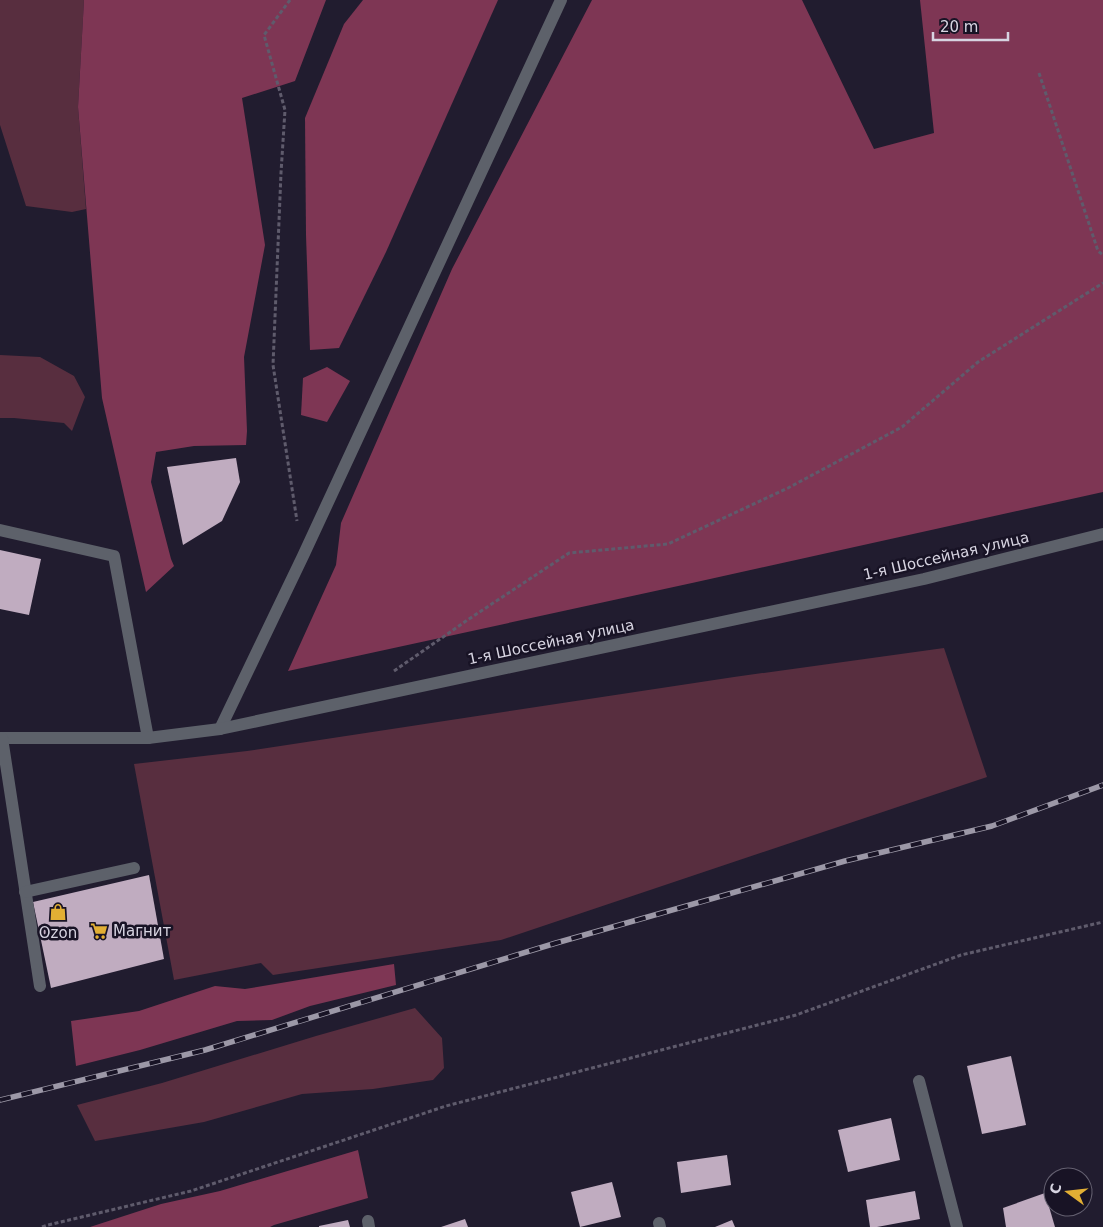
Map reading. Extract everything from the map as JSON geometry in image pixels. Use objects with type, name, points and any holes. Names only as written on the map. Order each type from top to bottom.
[{"type":"street","points":[[220,729],[561,0]]},
{"type":"street","points":[[0,530],[114,556],[148,738]]},
{"type":"street","name":"1-я Шоссейная улица","points":[[1,738],[148,738],[220,729],[914,581],[1103,534]]},
{"type":"street","points":[[1,738],[40,986]]},
{"type":"street","points":[[25,892],[134,868]]},
{"type":"street","points":[[919,1081],[957,1227]]},
{"type":"path","points":[[290,0],[264,35],[285,110],[280,173],[273,365],[302,556]]},
{"type":"path","points":[[1039,73],[1098,251],[1103,255]]},
{"type":"path","points":[[390,674],[469,619],[569,554],[668,544],[788,488],[902,427],[978,362],[1103,283]]},
{"type":"path","points":[[42,1227],[48,1224],[191,1191],[446,1106],[796,1015],[961,955],[1103,922]]},
{"type":"shaded area","points":[[0,0],[84,0],[78,107],[86,209],[72,212],[26,206],[0,125]]},
{"type":"shaded area","points":[[84,0],[326,0],[295,81],[242,98],[265,245],[244,357],[246,445],[194,446],[156,452],[151,482],[174,566],[146,592],[102,398],[78,107]]},
{"type":"shaded area","points":[[363,0],[498,0],[386,252],[339,348],[310,350],[306,235],[305,118],[344,24]]},
{"type":"shaded area","points":[[592,0],[802,0],[874,149],[934,133],[920,0],[1103,0],[1103,492],[288,671],[336,565],[341,523],[452,269]]},
{"type":"shaded area","points":[[0,355],[40,357],[74,376],[85,397],[72,431],[64,423],[0,418]]},
{"type":"shaded area","points":[[327,367],[350,381],[327,422],[301,415],[303,378]]},
{"type":"shaded area","points":[[944,648],[987,777],[501,940],[273,975],[261,963],[174,980],[134,764],[247,751],[734,677]]},
{"type":"shaded area","points":[[394,964],[396,985],[310,1006],[272,1020],[237,1021],[140,1050],[76,1066],[71,1021],[139,1011],[215,986],[245,989]]},
{"type":"shaded area","points":[[415,1008],[442,1038],[444,1068],[433,1080],[373,1089],[302,1094],[204,1122],[95,1141],[77,1105],[162,1083]]},
{"type":"shaded area","points":[[358,1150],[368,1198],[270,1227],[90,1227],[161,1204],[220,1191]]},
{"type":"building","points":[[236,458],[240,482],[222,521],[183,545],[167,467]]},
{"type":"building","points":[[0,550],[41,559],[29,615],[0,609]]},
{"type":"building","name":"Магнит","points":[[149,875],[164,959],[51,988],[33,902]]},
{"type":"building","points":[[1011,1056],[1026,1125],[982,1134],[967,1066]]},
{"type":"building","points":[[891,1118],[900,1160],[848,1172],[838,1130]]},
{"type":"building","points":[[727,1155],[731,1185],[681,1193],[677,1162]]},
{"type":"building","points":[[612,1182],[621,1217],[580,1227],[571,1192]]},
{"type":"building","points":[[915,1191],[920,1219],[870,1227],[866,1200]]},
{"type":"building","points":[[1043,1194],[1043,1217],[1052,1217],[1055,1227],[1006,1227],[1003,1208]]},
{"type":"building","points":[[465,1219],[468,1227],[441,1227]]},
{"type":"building","points":[[348,1220],[350,1227],[319,1227],[319,1226]]},
{"type":"building","points":[[732,1220],[735,1227],[715,1227]]},
{"type":"railway","points":[[0,1100],[205,1050],[556,943],[845,861],[992,826],[1103,785]]},
{"type":"place","name":"Ozon","points":[[58,912]]},
{"type":"place","name":"Магнит","points":[[99,931]]}]
